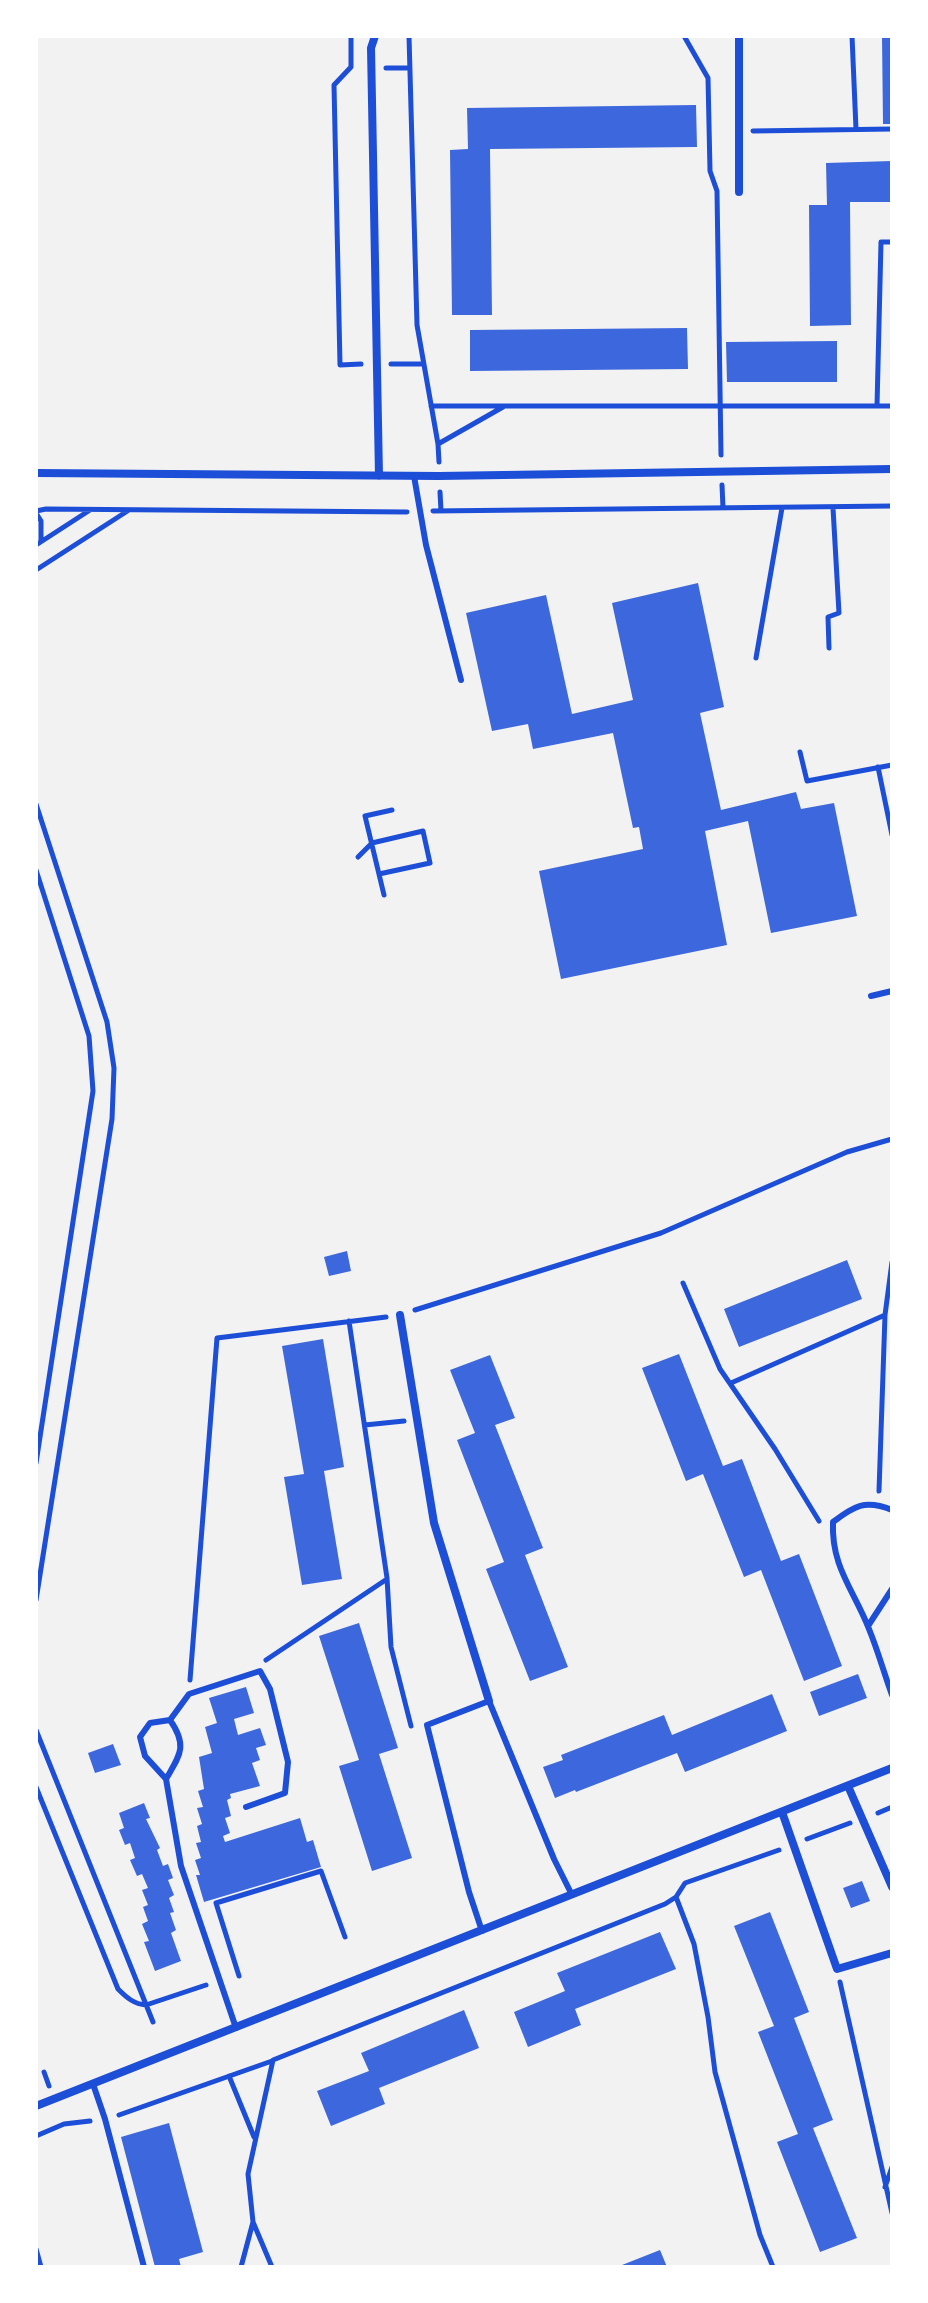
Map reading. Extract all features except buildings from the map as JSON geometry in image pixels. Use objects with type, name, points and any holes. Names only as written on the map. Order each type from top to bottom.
[{"type":"street","points":[[375,36],[371,48],[379,476]]},
{"type":"street","points":[[739,36],[739,192]]},
{"type":"street","points":[[36,473],[439,476],[892,469]]},
{"type":"street","points":[[400,1315],[434,1523],[489,1701]]},
{"type":"street","points":[[36,2106],[892,1768]]},
{"type":"street","points":[[848,1786],[892,1887]]},
{"type":"street","points":[[782,1812],[837,1969],[892,1953]]},
{"type":"lane","points":[[414,476],[426,545],[461,680]]},
{"type":"lane","points":[[871,996],[892,991]]},
{"type":"lane","points":[[892,1510],[878,1504],[854,1506],[833,1522],[832,1543],[839,1569],[868,1626],[892,1695]]},
{"type":"lane","points":[[868,1626],[892,1589]]},
{"type":"lane","points":[[236,2028],[181,1866],[166,1779],[145,1756],[140,1737],[150,1723],[170,1720],[189,1694],[260,1671],[270,1689],[288,1762],[285,1793],[246,1807]]},
{"type":"lane","points":[[482,1931],[469,1892],[427,1725],[489,1701],[572,1895]]},
{"type":"lane","points":[[166,1779],[182,1753],[179,1733],[170,1720]]},
{"type":"lane","points":[[93,2084],[144,2267]]},
{"type":"path","points":[[351,36],[351,67],[334,85],[340,365],[422,364]]},
{"type":"path","points":[[409,36],[417,325],[438,444],[441,511]]},
{"type":"path","points":[[684,36],[708,78],[710,171],[717,191],[723,508]]},
{"type":"path","points":[[852,36],[856,129]]},
{"type":"path","points":[[739,131],[892,129]]},
{"type":"path","points":[[877,406],[881,242],[892,242]]},
{"type":"path","points":[[431,406],[892,406]]},
{"type":"path","points":[[438,444],[504,406]]},
{"type":"path","points":[[38,543],[41,521],[36,512],[421,512],[892,506]]},
{"type":"path","points":[[756,658],[782,508]]},
{"type":"path","points":[[829,648],[828,617],[839,613],[833,508]]},
{"type":"path","points":[[38,543],[91,510]]},
{"type":"path","points":[[36,570],[130,510]]},
{"type":"path","points":[[800,752],[807,781],[892,765]]},
{"type":"path","points":[[878,767],[892,835]]},
{"type":"path","points":[[36,804],[107,1022],[114,1068],[112,1119],[36,1600]]},
{"type":"path","points":[[384,895],[365,816],[392,810]]},
{"type":"path","points":[[358,857],[372,843],[423,831],[430,863],[379,874]]},
{"type":"path","points":[[36,870],[89,1036],[93,1091],[36,1463]]},
{"type":"path","points":[[189,1694],[217,1338],[400,1315],[661,1233],[847,1152],[892,1139]]},
{"type":"path","points":[[878,1504],[885,1315],[892,1262]]},
{"type":"path","points":[[683,1283],[720,1369],[775,1449],[832,1543]]},
{"type":"path","points":[[731,1383],[885,1315]]},
{"type":"path","points":[[349,1321],[387,1578],[391,1647],[414,1738]]},
{"type":"path","points":[[365,1425],[416,1419]]},
{"type":"path","points":[[260,1671],[268,1656],[387,1578]]},
{"type":"path","points":[[36,1730],[153,2022]]},
{"type":"path","points":[[36,1787],[118,1989],[127,1998],[146,2005],[219,1981]]},
{"type":"path","points":[[36,2136],[64,2124],[105,2119],[273,2060],[676,1897],[685,1883],[892,1807]]},
{"type":"path","points":[[239,1976],[216,1903],[321,1871],[345,1937]]},
{"type":"path","points":[[676,1897],[694,1944],[715,2072],[760,2235],[773,2267]]},
{"type":"path","points":[[837,1969],[892,2213]]},
{"type":"path","points":[[272,2267],[253,2222],[248,2174],[273,2060]]},
{"type":"path","points":[[229,2076],[254,2138]]},
{"type":"path","points":[[885,2188],[892,2167]]},
{"type":"path","points":[[241,2267],[253,2222]]},
{"type":"path","points":[[36,2249],[41,2267]]}]
